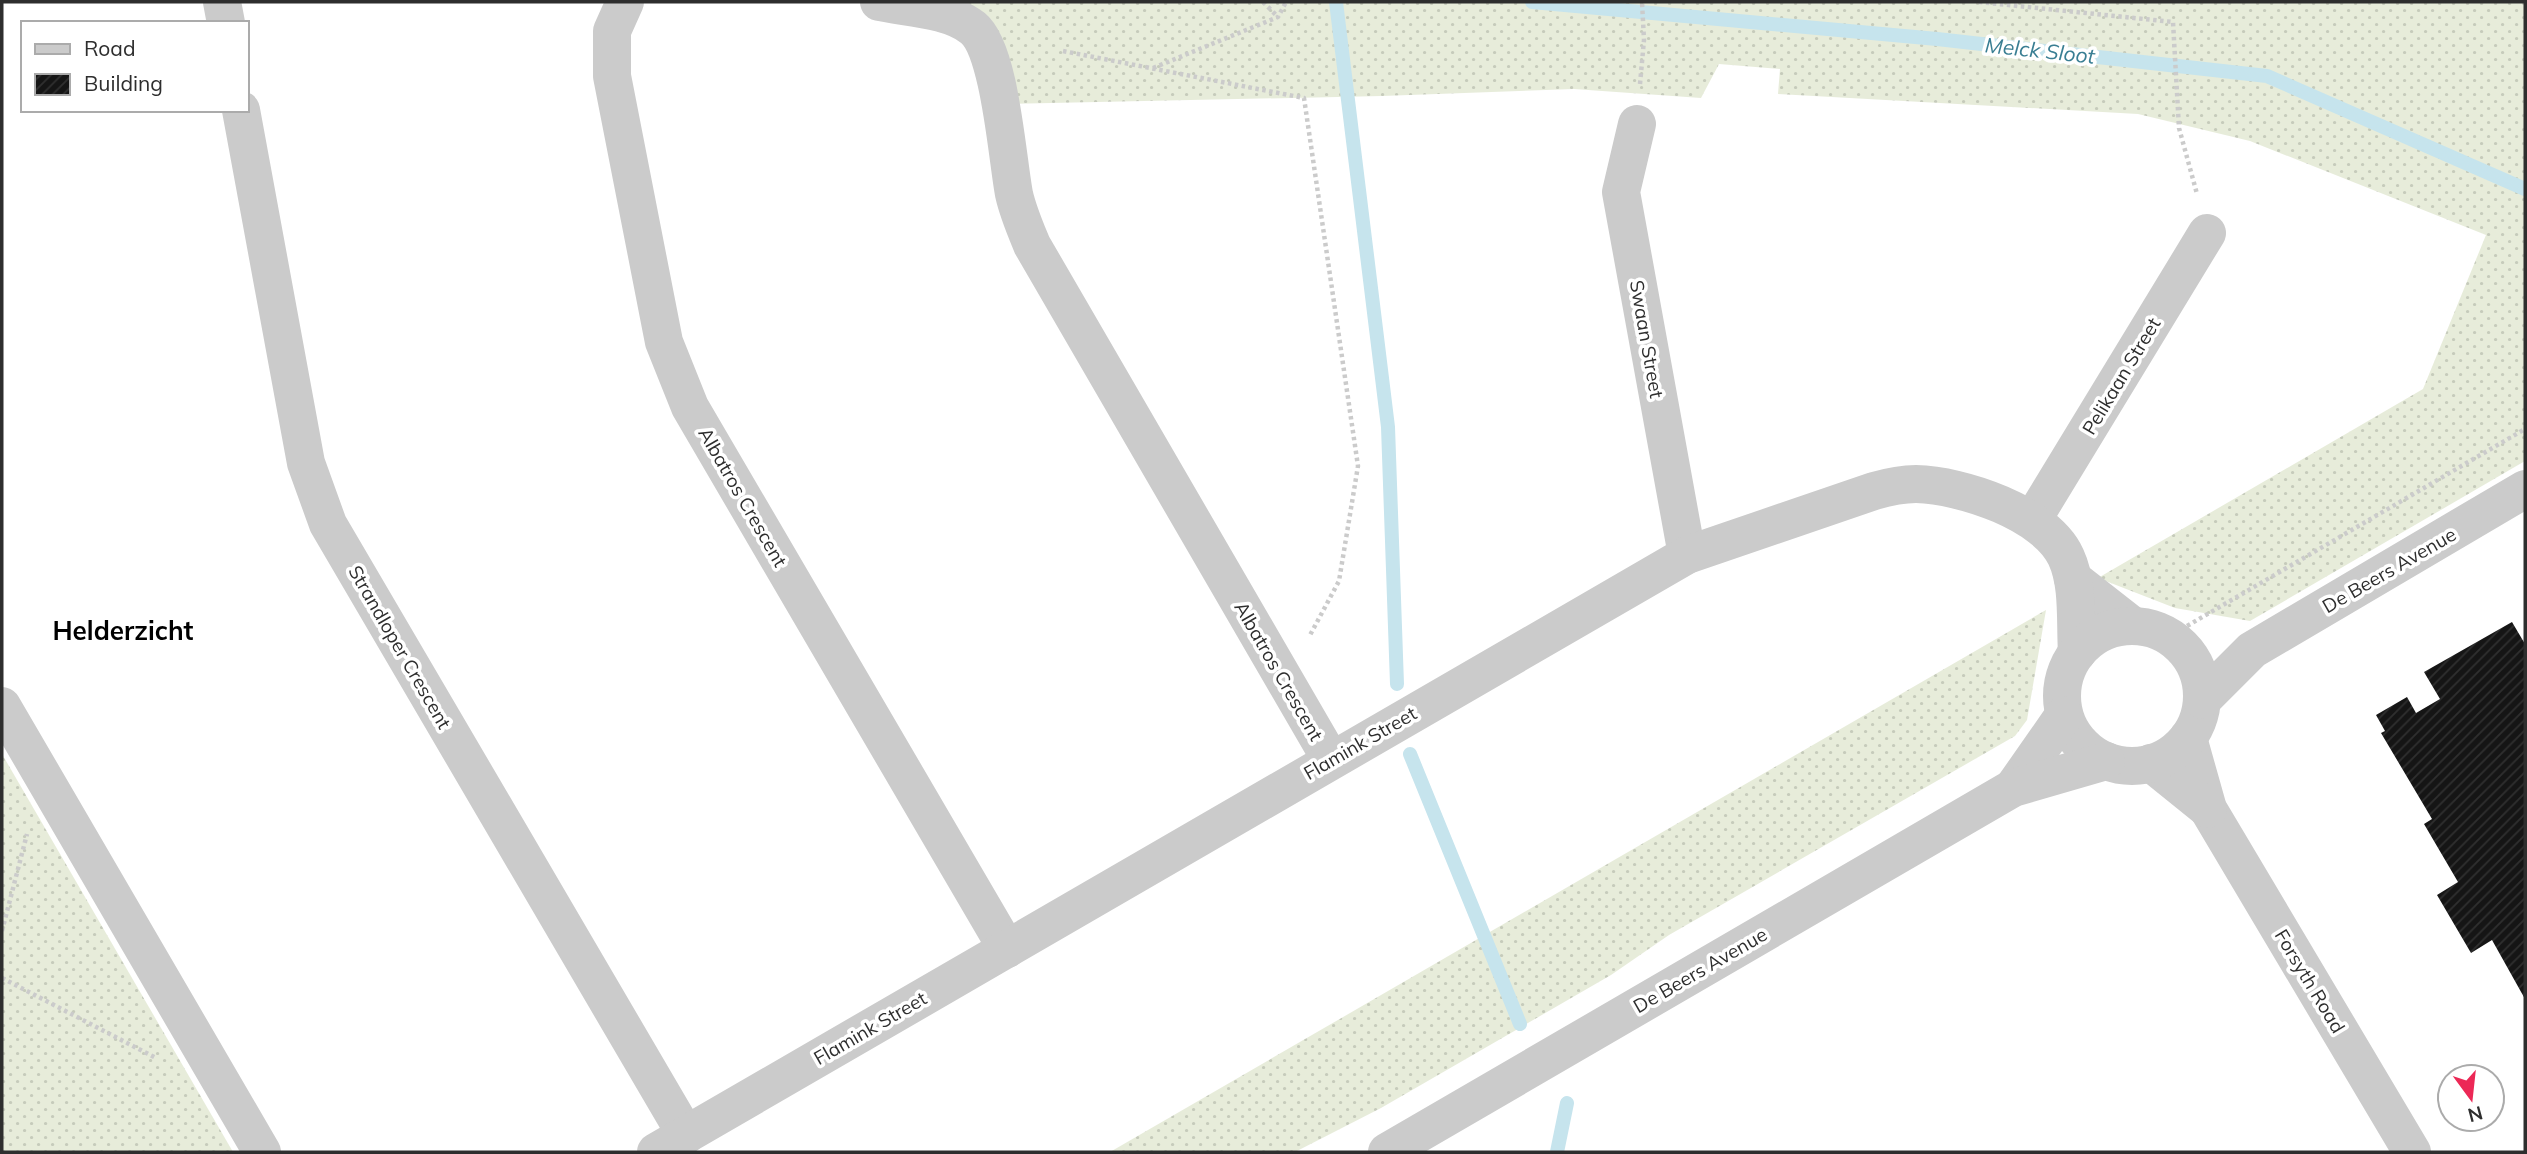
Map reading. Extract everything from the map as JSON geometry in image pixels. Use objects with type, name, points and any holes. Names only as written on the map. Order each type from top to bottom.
[{"type":"street","points":[[222,2],[226,21]]},
{"type":"street","name":"Albatros Crescent","points":[[625,2],[612,30],[612,76],[656,306],[676,376],[690,407],[1007,949]]},
{"type":"street","name":"Albatros Crescent","points":[[879,2],[960,19],[984,41],[994,72],[1014,195],[1032,245],[1331,760]]},
{"type":"street","name":"Strandloper Crescent","points":[[241,112],[306,463],[316,499],[671,1143]]},
{"type":"street","name":"Swaan Street","points":[[1637,124],[1621,191],[1687,555]]},
{"type":"street","name":"Pelikaan Street","points":[[2033,519],[2207,233]]},
{"type":"street","name":"Flamink Street","points":[[671,1143],[1687,555],[1895,486],[1940,486],[2015,510],[2033,519],[2052,535],[2065,556],[2073,579],[2077,653]]},
{"type":"street","name":"De Beers Avenue","points":[[2202,700],[2252,650],[2525,489]]},
{"type":"street","name":"Flamink Street","points":[[2073,579],[2163,640]]},
{"type":"street","points":[[2112,629],[2163,640],[2197,669],[2202,700],[2198,720],[2188,738],[2171,754],[2151,763],[2129,766],[2106,761],[2088,750],[2073,734],[2064,715],[2062,693],[2066,673],[2077,653],[2092,638],[2112,629]]},
{"type":"street","name":"De Beers Avenue","points":[[2163,640],[2252,650]]},
{"type":"street","points":[[2,706],[262,1152]]},
{"type":"street","name":"De Beers Avenue","points":[[2013,788],[2064,715]]},
{"type":"street","name":"Forsyth Road","points":[[2188,738],[2207,809],[2412,1152]]},
{"type":"street","name":"De Beers Avenue","points":[[1387,1152],[2013,788],[2106,761]]},
{"type":"street","name":"Forsyth Road","points":[[2151,763],[2207,809]]},
{"type":"path","points":[[1263,2],[1278,17]]},
{"type":"path","points":[[1153,68],[1278,17],[1286,2]]},
{"type":"path","points":[[1637,124],[1644,40],[1642,2]]},
{"type":"path","points":[[1979,2],[2173,22],[2179,128],[2207,233]]},
{"type":"path","points":[[1063,51],[1304,98],[1358,467],[1339,581],[1301,653],[1278,669]]},
{"type":"path","points":[[2163,640],[2525,429]]},
{"type":"path","points":[[2,932],[29,826]]},
{"type":"path","points":[[2,978],[169,1065],[203,1051]]},
{"type":"green space","points":[[912,2],[2525,2],[2525,461],[2250,621],[2175,608],[2098,578],[2423,389],[2486,235],[2250,141],[2138,114],[1778,94],[1780,69],[1719,64],[1701,98],[1574,89],[1005,104],[1000,69]]},
{"type":"green space","points":[[2046,610],[2027,720],[2015,736],[1669,935],[1611,975],[1381,1108],[1295,1152],[1110,1152]]},
{"type":"green space","points":[[2,754],[233,1152],[2,1152]]},
{"type":"building","points":[[2512,622],[2525,644],[2525,999],[2492,940],[2471,953],[2437,895],[2458,882],[2424,824],[2432,819],[2381,733],[2385,731],[2376,715],[2407,697],[2416,713],[2440,699],[2424,672]]},
{"type":"waterway","points":[[1336,2],[1388,427],[1397,684]]},
{"type":"waterway","name":"Melck Sloot","points":[[1532,2],[1937,39],[2267,76],[2525,189]]},
{"type":"waterway","points":[[1410,754],[1520,1024]]},
{"type":"waterway","points":[[1557,1152],[1567,1103]]},
{"type":"district","name":"Helderzicht","points":[[123,630]]}]
